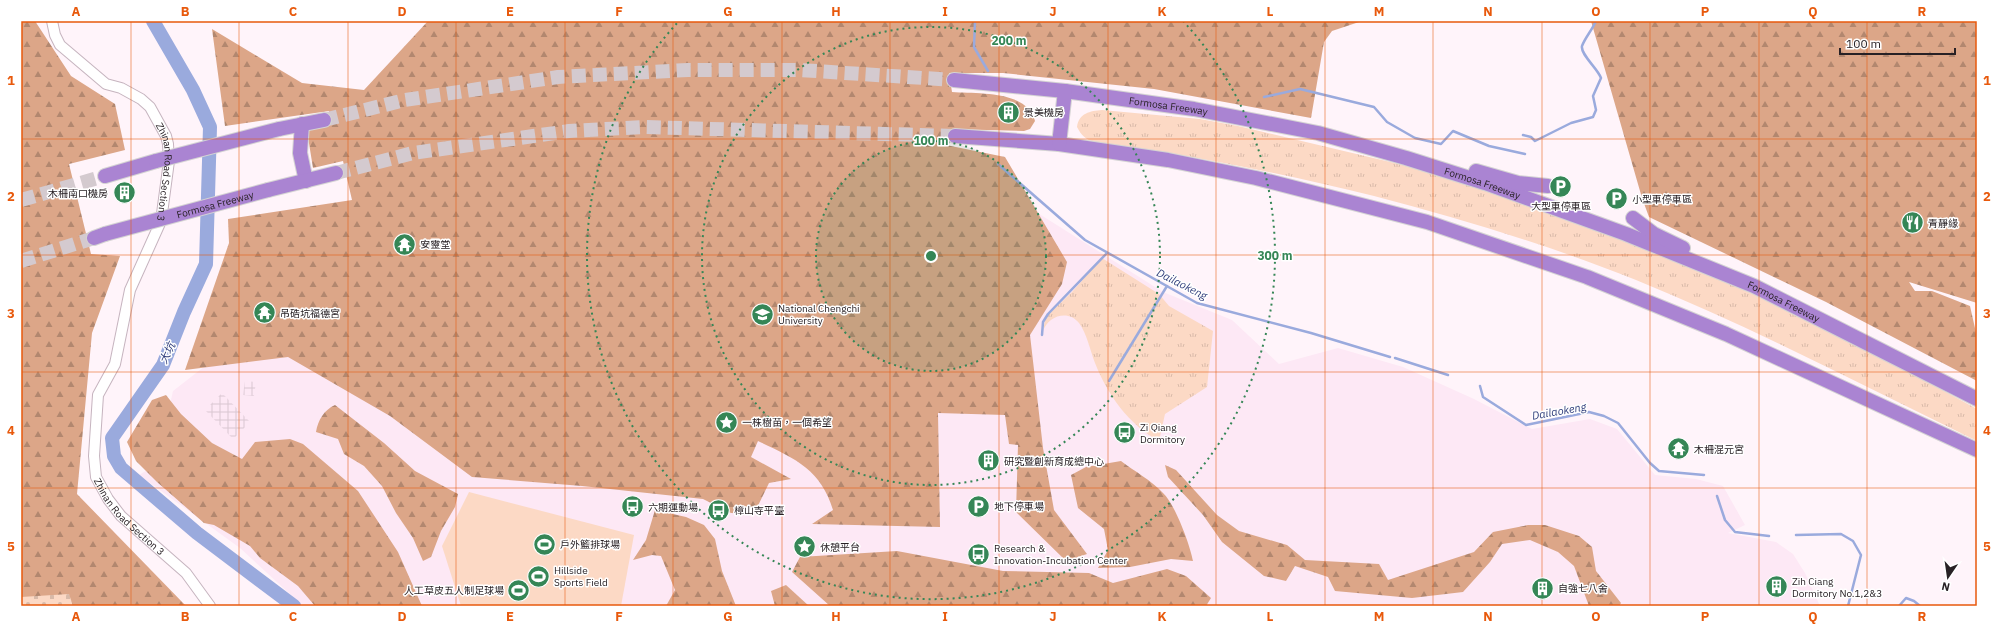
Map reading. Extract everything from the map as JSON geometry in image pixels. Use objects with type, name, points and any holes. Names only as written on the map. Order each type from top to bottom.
[{"type":"highway","name":"Formosa Freeway","points":[[954,80],[1064,91],[1194,109],[1318,133],[1406,158],[1485,183],[1626,234],[1754,286],[1977,399]]},
{"type":"highway","points":[[1058,144],[1064,91]]},
{"type":"highway","points":[[105,176],[279,129],[324,120]]},
{"type":"highway","points":[[302,124],[300,153],[306,181]]},
{"type":"highway","points":[[955,136],[1058,144],[1168,160],[1256,178],[1427,222],[1587,277],[1726,334],[1977,450]]},
{"type":"highway","points":[[1406,158],[1424,157],[1518,183],[1548,186]]},
{"type":"highway","name":"Formosa Freeway","points":[[99,236],[336,173]]},
{"type":"highway","points":[[1633,218],[1654,234],[1754,286]]},
{"type":"street","name":"Zhinan Road Section 3","points":[[52,21],[55,35],[60,45],[106,84],[121,88],[141,99],[150,107],[166,136],[169,161],[162,221],[130,290],[115,364],[98,395],[94,456],[96,477],[108,499],[121,516],[186,573],[210,606]]},
{"type":"shaded area","name":"National Chengchi University","points":[[808,98],[1014,198],[1163,292],[1232,320],[1279,364],[1338,348],[1403,367],[1474,399],[1532,429],[1590,419],[1617,429],[1655,475],[1696,479],[1723,486],[1745,525],[1728,533],[1776,542],[1793,554],[1805,573],[1820,606],[303,606],[240,548],[139,475],[197,440],[169,409],[173,391],[260,323]]},
{"type":"shaded area","points":[[245,381],[256,382],[254,396],[243,395]]},
{"type":"shaded area","points":[[222,393],[250,422],[233,439],[205,410]]},
{"type":"green space","points":[[21,21],[35,21],[71,76],[115,104],[125,150],[69,164],[91,254],[120,256],[92,333],[77,494],[186,606],[21,606]]},
{"type":"green space","points":[[428,21],[1362,21],[1332,31],[1324,42],[1311,118],[1154,89],[1003,73],[949,73],[952,92],[988,94],[1012,99],[1022,104],[1030,111],[1035,121],[1030,129],[1024,131],[946,129],[946,145],[1005,157],[1067,262],[1062,284],[1030,335],[1043,448],[1054,510],[1087,554],[1066,561],[1016,512],[1018,445],[1009,444],[1005,415],[938,413],[940,527],[812,524],[833,510],[828,496],[821,484],[804,466],[794,459],[758,441],[751,457],[791,479],[769,483],[754,514],[731,513],[703,499],[582,486],[472,477],[390,416],[288,357],[185,370],[229,243],[228,219],[352,200],[343,161],[313,168],[307,131],[332,124],[329,111],[225,126],[212,29],[302,83],[364,90]]},
{"type":"green space","points":[[1591,21],[1977,21],[1977,303],[1909,282],[1915,291],[1932,291],[1970,306],[1977,337],[1977,381],[1826,302],[1649,217],[1642,198]]},
{"type":"green space","points":[[1102,110],[1200,119],[1238,126],[1403,165],[1505,197],[1641,245],[1762,298],[1843,336],[1977,409],[1977,441],[1722,317],[1636,280],[1572,256],[1441,214],[1325,184],[1176,154],[1114,147],[1092,141],[1084,137],[1080,132],[1077,127],[1078,122],[1086,114],[1093,111]]},
{"type":"green space","points":[[1102,258],[1159,294],[1169,306],[1213,331],[1207,387],[1165,414],[1159,441],[1138,426],[1120,408],[1100,375],[1084,332],[1079,323],[1069,316],[1059,316],[1049,321],[1043,331],[1045,320],[1048,315],[1072,292]]},
{"type":"green space","points":[[166,395],[181,414],[212,443],[242,459],[255,442],[290,439],[303,444],[358,491],[398,552],[422,606],[315,606],[298,586],[260,558],[250,546],[214,525],[204,523],[157,482],[136,461],[127,442],[152,400]]},
{"type":"green space","points":[[335,405],[384,443],[415,471],[458,494],[455,507],[441,531],[431,557],[423,561],[413,538],[396,513],[382,486],[364,466],[344,454],[338,439],[316,432],[318,423],[322,416]]},
{"type":"green space","points":[[1121,461],[1153,484],[1168,498],[1189,545],[1193,561],[1171,559],[1130,567],[1098,568],[1108,550],[1104,529],[1078,508],[1071,475],[1086,467]]},
{"type":"green space","points":[[1165,465],[1176,470],[1217,515],[1239,531],[1287,545],[1305,560],[1379,564],[1388,580],[1474,552],[1493,532],[1528,525],[1545,525],[1579,536],[1592,547],[1596,571],[1621,603],[1619,606],[1589,606],[1574,566],[1558,552],[1530,540],[1502,544],[1490,562],[1463,592],[1412,598],[1335,591],[1328,577],[1295,566],[1286,581],[1264,576],[1222,542],[1203,515],[1168,477]]},
{"type":"green space","name":"Hillside Sports Field","points":[[469,492],[634,535],[621,606],[461,606],[442,546]]},
{"type":"green space","points":[[655,510],[686,517],[704,525],[715,539],[722,571],[736,606],[666,606],[675,590],[661,556],[652,555],[633,560],[646,540]]},
{"type":"green space","points":[[897,551],[1003,571],[1089,573],[1113,583],[1167,569],[1186,576],[1211,598],[1206,606],[830,606],[792,572],[800,557]]},
{"type":"green space","points":[[786,585],[809,606],[775,606],[771,591]]},
{"type":"green space","points":[[69,594],[73,606],[21,606],[21,597]]},
{"type":"waterway","name":"大坑","points":[[153,21],[193,90],[210,127],[206,264],[184,312],[163,365],[112,438],[114,456],[121,468],[197,533],[294,606]]},
{"type":"waterway","name":"Dailaokeng","points":[[975,21],[974,47],[988,71]]},
{"type":"waterway","points":[[1523,135],[1531,137],[1535,141],[1571,123],[1593,117],[1596,110],[1593,96],[1601,78],[1586,57],[1582,46],[1596,21]]},
{"type":"waterway","points":[[1264,97],[1300,89],[1374,107],[1387,122],[1415,138],[1441,144],[1453,131],[1489,146],[1525,154]]},
{"type":"waterway","name":"Dailaokeng","points":[[998,164],[1085,240],[1197,303],[1311,333],[1390,357]]},
{"type":"waterway","points":[[1042,335],[1043,322],[1048,314],[1107,253]]},
{"type":"waterway","points":[[1109,381],[1167,286]]},
{"type":"waterway","name":"Dailaokeng","points":[[1395,358],[1448,375]]},
{"type":"waterway","name":"Dailaokeng","points":[[1480,386],[1483,397],[1526,425],[1589,412],[1604,416],[1618,423],[1650,463],[1659,471],[1704,475]]},
{"type":"waterway","name":"Dailaokeng","points":[[1717,496],[1725,520],[1735,532],[1769,536]]},
{"type":"waterway","name":"Dailaokeng","points":[[1796,535],[1841,534],[1853,541],[1861,555],[1848,606]]},
{"type":"waterway","name":"Dailaokeng","points":[[1899,606],[1906,598],[1914,601],[1920,606]]},
{"type":"tunnel","points":[[324,120],[405,100],[558,77],[688,70],[800,70],[954,80]]},
{"type":"tunnel","points":[[336,173],[413,153],[569,131],[645,127],[955,136]]},
{"type":"tunnel","points":[[21,200],[105,176]]},
{"type":"tunnel","points":[[21,261],[94,238]]},
{"type":"place","name":"景美機房","points":[[1008,112]]},
{"type":"place","name":"大型車停車區","points":[[1561,186]]},
{"type":"place","name":"木柵南口機房","points":[[124,193]]},
{"type":"place","name":"小型車停車區","points":[[1616,199]]},
{"type":"place","name":"青靜緣","points":[[1912,223]]},
{"type":"place","name":"安靈堂","points":[[404,244]]},
{"type":"place","name":"吊硞坑福德宮","points":[[265,313]]},
{"type":"place","name":"National Chengchi University","points":[[763,314]]},
{"type":"place","name":"一株樹苗，一個希望","points":[[727,422]]},
{"type":"place","name":"Zi Qiang Dormitory","points":[[1124,433]]},
{"type":"place","name":"木柵混元宮","points":[[1679,449]]},
{"type":"place","name":"研究暨創新育成總中心","points":[[989,461]]},
{"type":"place","name":"地下停車場","points":[[978,506]]},
{"type":"place","name":"六期運動場","points":[[632,507]]},
{"type":"place","name":"樟山寺平臺","points":[[719,510]]},
{"type":"place","name":"戶外籃排球場","points":[[545,544]]},
{"type":"place","name":"休憩平台","points":[[804,547]]},
{"type":"place","name":"Research & Innovation-Incubation Center","points":[[979,554]]},
{"type":"place","name":"Hillside Sports Field","points":[[539,576]]},
{"type":"place","name":"Zih Ciang Dormitory No.1,2&3","points":[[1776,587]]},
{"type":"place","name":"自強七八舍","points":[[1542,588]]},
{"type":"place","name":"人工草皮五人制足球場","points":[[519,590]]}]
